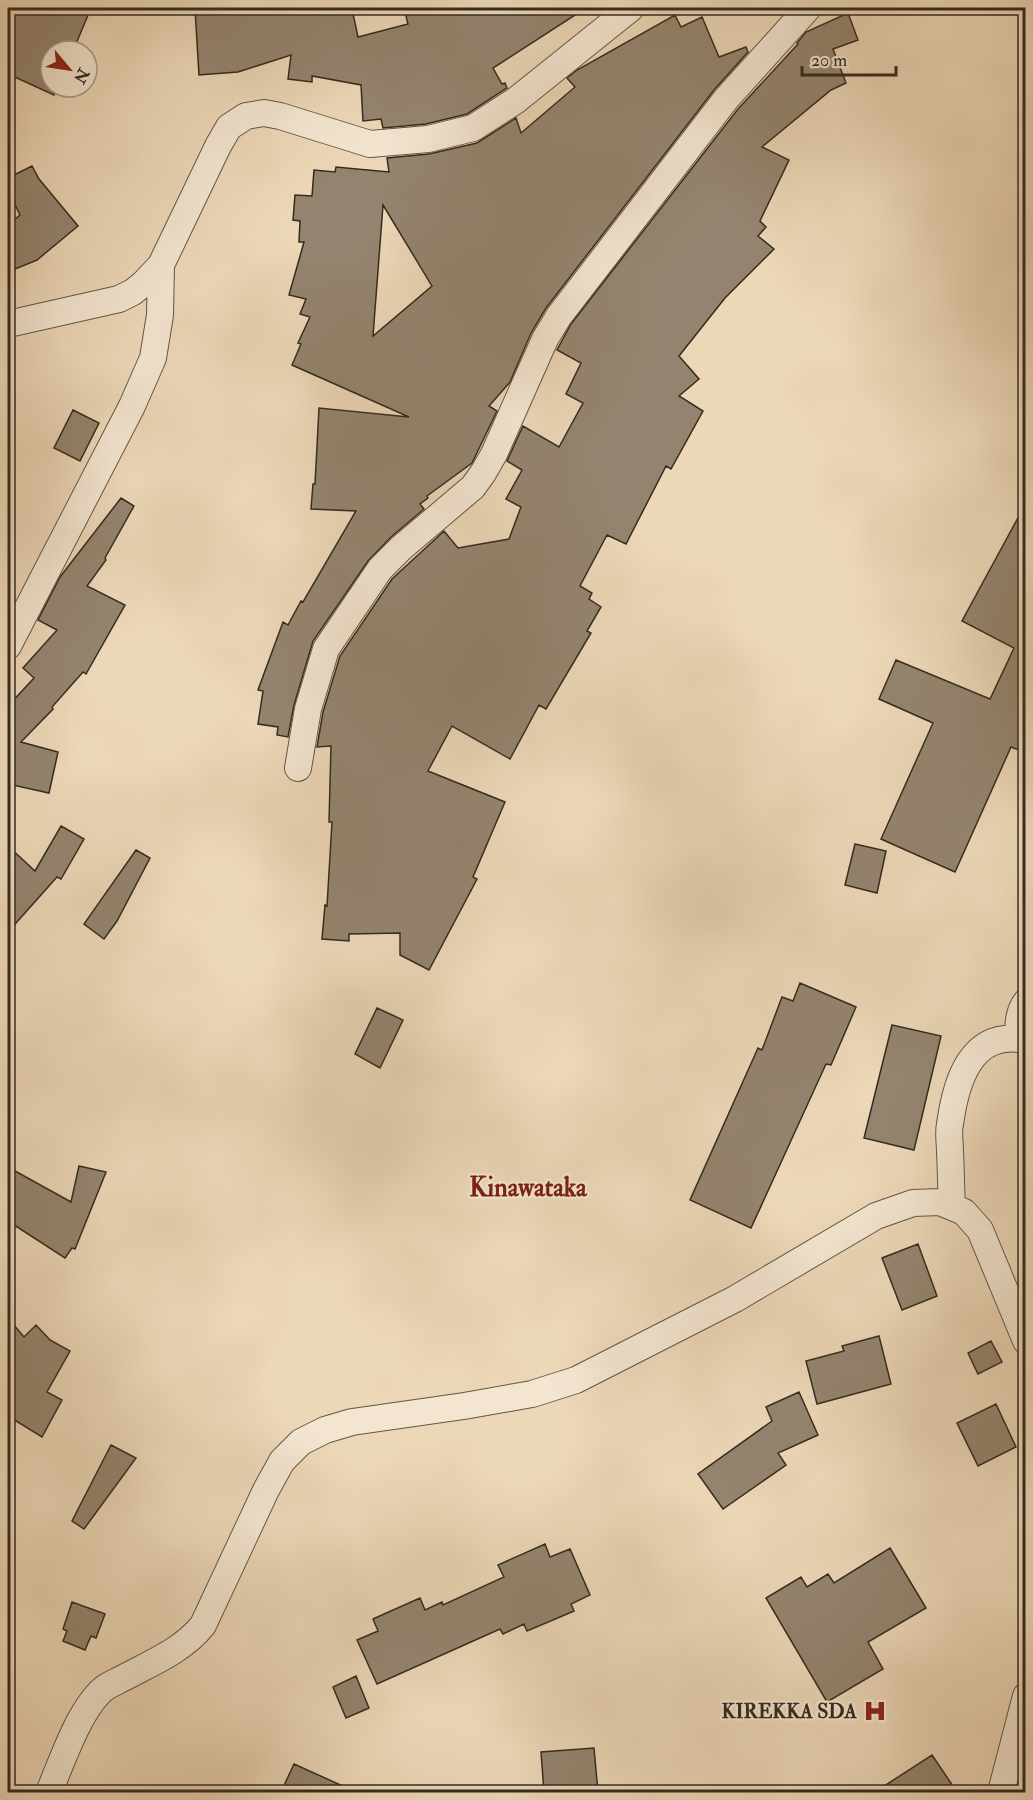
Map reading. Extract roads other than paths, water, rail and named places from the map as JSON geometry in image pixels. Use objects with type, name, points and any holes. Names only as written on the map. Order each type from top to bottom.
[{"type":"street","points":[[8,324],[119,299],[138,288],[161,265],[229,127],[246,116],[264,113],[280,116],[370,144],[428,139],[473,128],[515,101],[631,8]]},
{"type":"street","points":[[298,768],[308,709],[326,648],[365,588],[400,548],[473,487],[494,454],[545,339],[559,316],[726,99],[808,8]]},
{"type":"street","points":[[8,646],[132,406],[153,358],[160,315],[161,265]]},
{"type":"street","points":[[952,1207],[949,1125],[962,1075],[972,1055],[992,1041],[1022,1040],[1018,1022],[1026,1002]]},
{"type":"street","points":[[49,1792],[84,1714],[94,1699],[106,1687],[193,1638],[203,1624],[266,1490],[282,1461],[301,1442],[351,1422],[532,1394],[576,1380],[735,1299],[876,1216],[913,1203],[940,1202],[964,1212],[980,1230],[1026,1341]]},
{"type":"street","points":[[1002,1792],[1026,1696]]},
{"type":"place","name":"KIREKKA SDA","points":[[875,1711]]},
{"type":"district","name":"Kinawataka","points":[[528,1187]]}]
